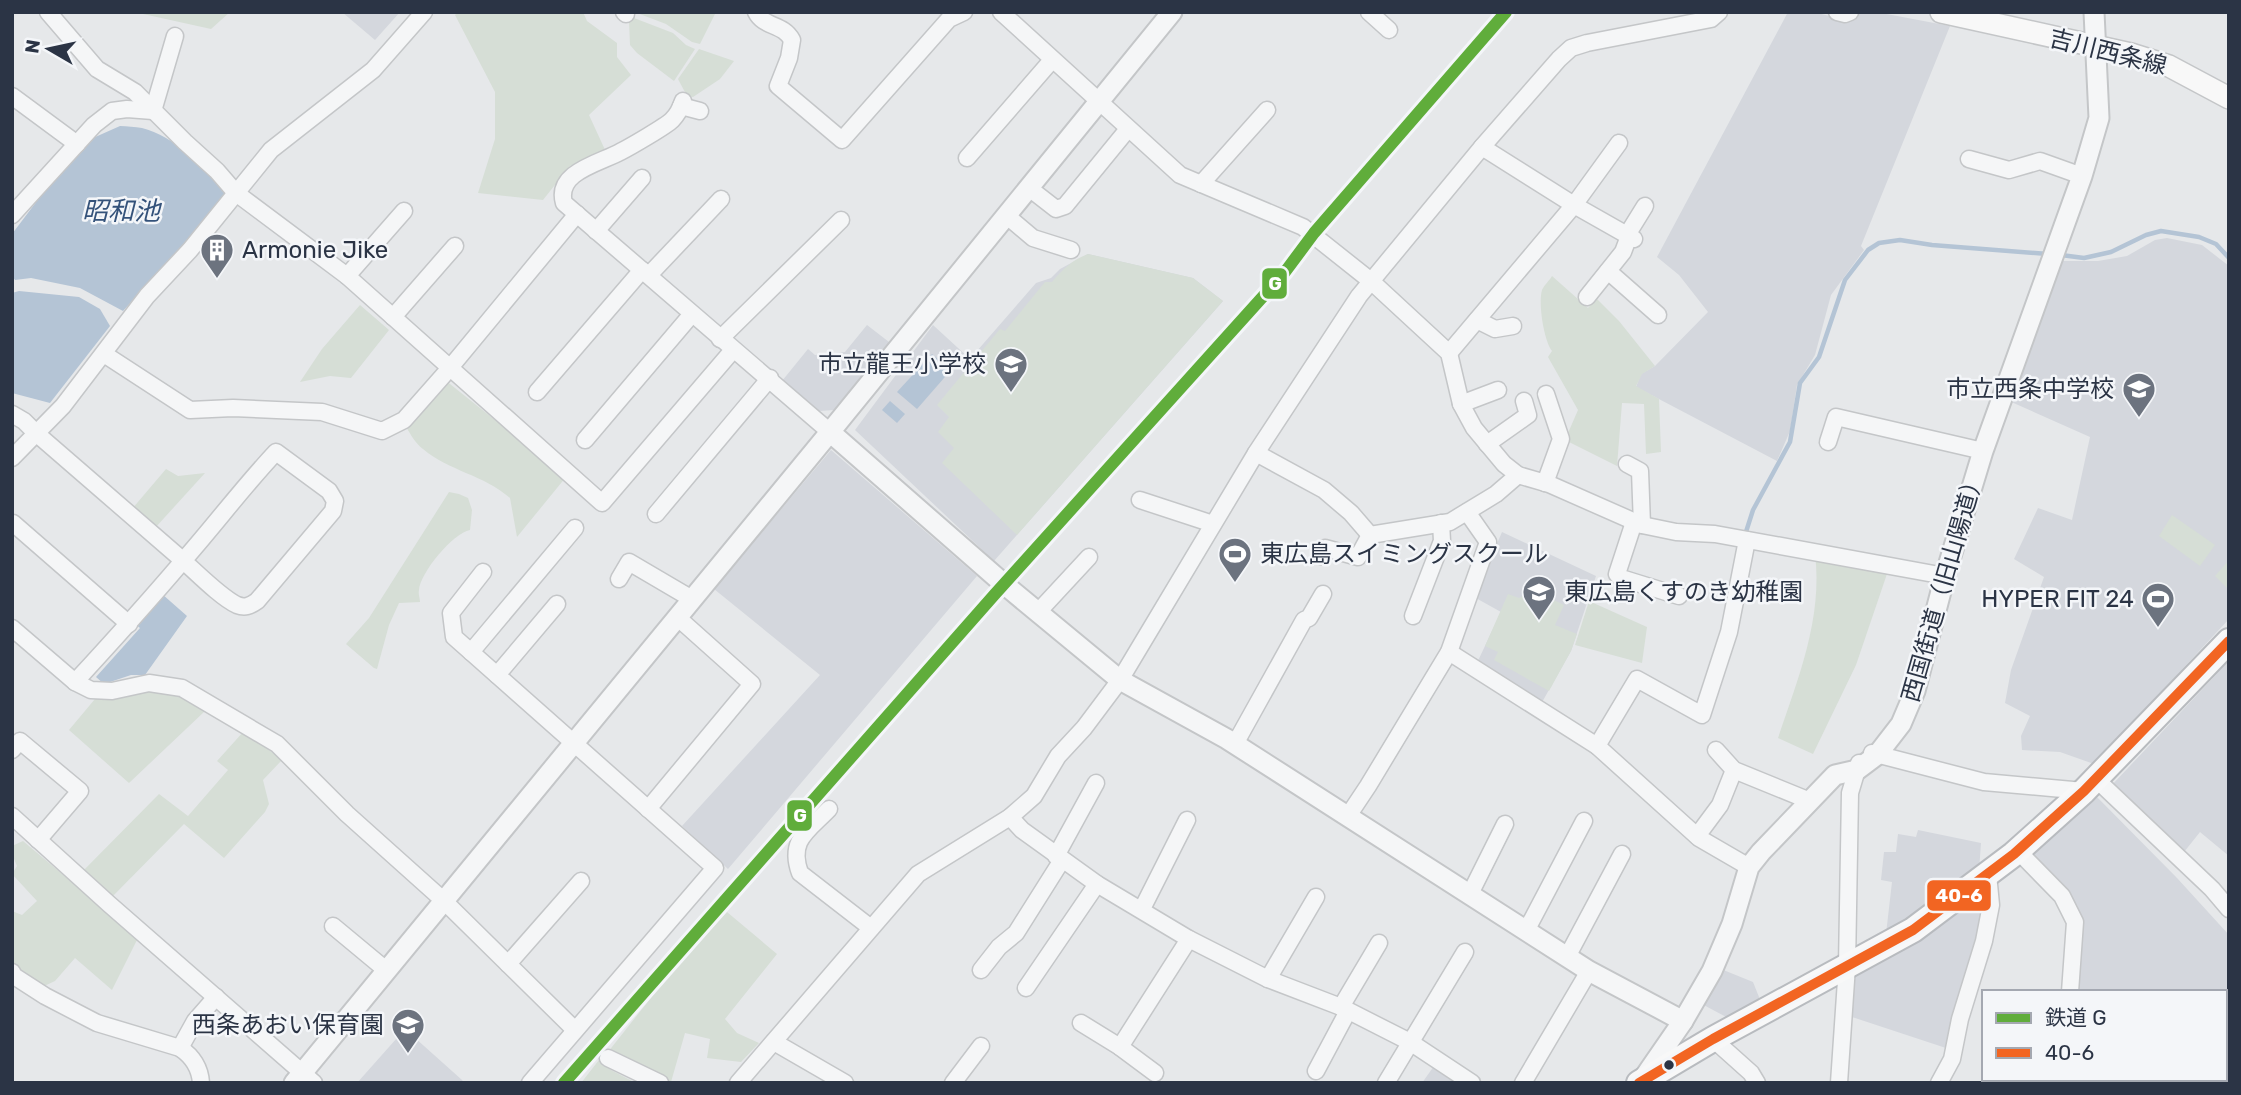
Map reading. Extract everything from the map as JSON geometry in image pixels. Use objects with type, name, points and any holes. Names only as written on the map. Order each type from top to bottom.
[{"type":"highway","points":[[1640,1082],[1913,930],[1988,874],[2018,851],[2090,785],[2229,641]]},
{"type":"main road","name":"吉川西条線","points":[[1941,12],[2131,54],[2169,66],[2229,98]]},
{"type":"street","points":[[48,12],[97,69],[135,92],[236,192],[347,276],[602,503],[733,350]]},
{"type":"street","points":[[12,458],[63,406],[147,296],[190,250],[271,150],[373,70],[424,12]]},
{"type":"street","points":[[756,12],[765,22],[788,32],[792,40],[789,58],[778,86],[842,140],[949,19],[964,12]]},
{"type":"street","points":[[1001,12],[1180,175],[1303,227],[1371,281],[1449,353],[1461,404],[1474,428],[1504,464],[1518,475],[1545,483],[1638,524],[1676,532],[1715,534],[1945,576]]},
{"type":"street","points":[[12,816],[304,1079],[386,970],[575,743],[1172,12]]},
{"type":"street","points":[[1369,12],[1389,30]]},
{"type":"street","points":[[738,1083],[918,874],[1010,817],[1034,796],[1058,756],[1084,728],[1120,680],[1256,453],[1371,281],[1482,147],[1571,48],[1711,19],[1719,12]]},
{"type":"street","points":[[1837,12],[1850,12]]},
{"type":"street","name":"西国街道（旧山陽道）","points":[[1640,1082],[1683,1021],[1712,971],[1732,924],[1749,867],[1835,775],[1866,760],[1900,724],[1915,691],[1945,576],[1983,451],[2055,254],[2099,118],[2094,12]]},
{"type":"street","points":[[153,111],[175,36]]},
{"type":"street","points":[[967,158],[1052,60]]},
{"type":"street","points":[[12,96],[78,144]]},
{"type":"street","points":[[700,111],[682,104],[671,121],[619,152],[588,166],[565,185],[562,194],[564,202],[720,339],[769,378],[1120,680],[1235,744],[1589,971],[1683,1021]]},
{"type":"street","points":[[12,215],[94,125],[112,111],[127,108],[153,111]]},
{"type":"street","points":[[1201,184],[1267,110]]},
{"type":"street","points":[[1029,188],[1056,209],[1065,206],[1128,129]]},
{"type":"street","points":[[1449,353],[1574,205],[1619,143]]},
{"type":"street","points":[[1482,147],[1630,237]]},
{"type":"street","points":[[1969,159],[2009,170],[2040,161],[2082,176]]},
{"type":"street","points":[[596,231],[642,178]]},
{"type":"street","points":[[537,392],[645,273],[721,199]]},
{"type":"street","points":[[1587,298],[1623,253],[1645,206]]},
{"type":"street","points":[[347,276],[404,211]]},
{"type":"street","points":[[104,354],[190,410],[233,408],[322,412],[382,431],[404,420],[450,369],[577,214]]},
{"type":"street","points":[[1007,216],[1032,238],[1071,250]]},
{"type":"street","points":[[720,339],[841,220]]},
{"type":"street","points":[[393,317],[455,246]]},
{"type":"street","points":[[1608,271],[1658,316]]},
{"type":"street","points":[[585,440],[692,314]]},
{"type":"street","points":[[1477,320],[1495,328],[1513,326]]},
{"type":"street","points":[[656,514],[769,378]]},
{"type":"street","points":[[1461,404],[1498,390]]},
{"type":"street","points":[[1545,483],[1561,439],[1546,394]]},
{"type":"street","points":[[1487,444],[1528,415],[1524,401]]},
{"type":"street","points":[[12,414],[24,421],[37,434],[184,561],[235,604],[244,607],[251,606],[333,511],[335,500],[329,491],[276,452],[184,561],[129,624],[75,682]]},
{"type":"street","points":[[1828,442],[1836,417],[1983,451]]},
{"type":"street","points":[[1256,453],[1324,490],[1351,513],[1370,535]]},
{"type":"street","points":[[1627,464],[1640,471],[1638,524],[1617,574],[1621,578],[1679,596]]},
{"type":"street","points":[[1370,535],[1450,522],[1496,494],[1518,475]]},
{"type":"street","points":[[1140,500],[1213,524]]},
{"type":"street","points":[[1348,816],[1449,652],[1488,542],[1467,512]]},
{"type":"street","points":[[1413,616],[1442,541],[1441,523]]},
{"type":"street","points":[[12,525],[129,624]]},
{"type":"street","points":[[471,652],[575,528]]},
{"type":"street","points":[[1321,556],[1325,548],[1358,557],[1370,535]]},
{"type":"street","points":[[1597,746],[1637,679],[1702,715],[1729,632],[1746,540]]},
{"type":"street","points":[[1038,612],[1088,557]]},
{"type":"street","points":[[619,579],[629,562],[692,599]]},
{"type":"street","points":[[483,572],[451,613],[454,637],[715,868],[530,1083]]},
{"type":"street","points":[[1235,744],[1304,620],[1323,594]]},
{"type":"street","points":[[497,675],[556,604]]},
{"type":"street","points":[[648,809],[752,684],[677,617]]},
{"type":"street","points":[[12,628],[75,682],[101,692],[149,683],[182,688],[277,744],[347,814],[443,900],[575,1030]]},
{"type":"street","points":[[1449,652],[1597,746],[1697,836],[1749,867]]},
{"type":"street","points":[[12,750],[20,741],[80,792],[38,840]]},
{"type":"street","points":[[1716,750],[1734,770],[1810,800]]},
{"type":"street","points":[[1839,1083],[1847,966],[1850,793],[1866,760],[1984,782],[2090,785],[2212,889],[2229,909]]},
{"type":"street","points":[[1697,836],[1720,805],[1734,770]]},
{"type":"street","points":[[981,971],[999,947],[1016,933],[1059,858],[1096,783]]},
{"type":"street","points":[[829,809],[797,843],[796,860],[800,873],[871,928]]},
{"type":"street","points":[[1010,817],[1022,830],[1097,884],[1189,939],[1268,979],[1345,1009],[1410,1042],[1472,1083]]},
{"type":"street","points":[[1142,909],[1187,820]]},
{"type":"street","points":[[1526,931],[1584,821]]},
{"type":"street","points":[[1470,894],[1505,824]]},
{"type":"street","points":[[2018,851],[2062,896],[2075,922],[2070,990]]},
{"type":"street","points":[[1567,957],[1622,853]]},
{"type":"street","points":[[1939,1083],[1952,1059],[1960,1019],[1984,941],[1991,905],[1988,874]]},
{"type":"street","points":[[508,964],[581,881]]},
{"type":"street","points":[[1026,988],[1097,884]]},
{"type":"street","points":[[1268,979],[1316,897]]},
{"type":"street","points":[[332,926],[386,970]]},
{"type":"street","points":[[1120,1047],[1189,939]]},
{"type":"street","points":[[1315,1071],[1379,943]]},
{"type":"street","points":[[1386,1083],[1465,952]]},
{"type":"street","points":[[1523,1083],[1589,971]]},
{"type":"street","points":[[12,972],[45,996],[97,1023],[180,1048],[191,1056],[201,1076],[201,1083]]},
{"type":"street","points":[[180,1048],[195,1021],[216,997]]},
{"type":"street","points":[[1081,1023],[1155,1073]]},
{"type":"street","points":[[1713,1040],[1751,1073],[1757,1083]]},
{"type":"street","points":[[774,1042],[845,1083]]},
{"type":"street","points":[[953,1083],[981,1046]]},
{"type":"street","points":[[608,1058],[660,1083]]},
{"type":"shaded area","points":[[134,12],[230,12],[211,29]]},
{"type":"shaded area","points":[[342,12],[400,12],[375,40]]},
{"type":"shaded area","points":[[458,12],[583,12],[587,21],[617,43],[617,57],[631,75],[589,115],[606,152],[570,166],[543,200],[478,193],[495,139],[495,92],[455,15]]},
{"type":"shaded area","points":[[716,12],[700,44],[692,42],[666,24],[637,13]]},
{"type":"shaded area","points":[[1788,12],[1813,12],[1842,19],[1865,12],[1876,12],[1950,26],[1861,246],[1864,250],[1831,295],[1815,355],[1797,385],[1790,431],[1777,461],[1636,387],[1641,374],[1655,366],[1708,312],[1679,275],[1657,257]]},
{"type":"shaded area","points":[[634,18],[673,33],[695,49],[674,81],[630,45],[629,21]]},
{"type":"shaded area","points":[[699,49],[734,61],[720,79],[693,97],[687,96],[678,79]]},
{"type":"shaded area","name":"市立西条中学校","points":[[2167,238],[2202,245],[2229,266],[2229,619],[2094,764],[2060,752],[2022,750],[2021,736],[2030,716],[2005,703],[2011,670],[2044,577],[2014,559],[2038,508],[2072,520],[2090,437],[2009,401],[2060,261],[2098,261],[2127,256],[2155,240]]},
{"type":"shaded area","name":"市立龍王小学校","points":[[1088,254],[1193,278],[1223,301],[994,561],[855,430],[933,325],[970,359],[1036,283],[1051,278],[1060,269]]},
{"type":"shaded area","name":"市立龍王小学校","points":[[1088,254],[1193,278],[1223,301],[1017,535],[942,463],[954,448],[938,432],[949,417],[937,405],[1000,329],[1005,331],[1045,282],[1052,282],[1068,265]]},
{"type":"shaded area","points":[[1552,276],[1588,308],[1596,298],[1619,321],[1655,366],[1642,374],[1636,386],[1659,399],[1661,452],[1646,454],[1644,404],[1622,403],[1617,466],[1565,440],[1578,410],[1548,357],[1552,351],[1544,331],[1541,296],[1543,288]]},
{"type":"shaded area","points":[[360,305],[389,330],[351,378],[330,376],[300,382],[322,349]]},
{"type":"shaded area","points":[[867,325],[889,342],[834,410],[819,411],[782,381],[808,349],[815,355],[845,352]]},
{"type":"shaded area","points":[[445,380],[566,477],[517,537],[510,498],[489,484],[433,456],[418,445],[406,427]]},
{"type":"shaded area","name":"市立龍王小学校","points":[[831,450],[977,576],[728,869],[682,826],[820,675],[714,589]]},
{"type":"shaded area","points":[[166,469],[178,476],[205,473],[155,528],[132,509]]},
{"type":"shaded area","points":[[449,492],[468,498],[472,510],[470,530],[455,538],[431,564],[421,583],[420,602],[399,603],[389,625],[377,669],[374,668],[346,644],[369,618]]},
{"type":"shaded area","points":[[2172,515],[2215,545],[2200,566],[2159,536]]},
{"type":"shaded area","name":"東広島くすのき幼稚園","points":[[1502,532],[1596,576],[1571,651],[1541,704],[1476,665],[1501,612],[1474,597]]},
{"type":"shaded area","points":[[1815,554],[1889,568],[1856,665],[1813,754],[1778,738],[1801,671],[1812,625],[1817,578]]},
{"type":"shaded area","points":[[2229,560],[2229,590],[2215,576]]},
{"type":"shaded area","points":[[1533,590],[1564,605],[1555,625],[1577,634],[1571,651],[1549,691],[1494,660],[1498,652],[1485,646],[1508,594],[1519,598]]},
{"type":"shaded area","points":[[1589,601],[1647,627],[1642,663],[1575,645]]},
{"type":"shaded area","points":[[2229,661],[2229,856],[2200,832],[2184,852],[2111,786]]},
{"type":"shaded area","points":[[149,688],[184,696],[205,711],[129,783],[69,730],[95,699],[106,699]]},
{"type":"shaded area","points":[[244,731],[282,760],[263,780],[269,804],[265,812],[224,858],[184,824],[110,899],[81,873],[159,794],[188,816],[228,770],[217,761]]},
{"type":"shaded area","points":[[2093,793],[2229,935],[2229,1083],[2196,1081],[2227,1081],[2227,990],[2076,990],[2083,921],[2077,905],[2033,853]]},
{"type":"shaded area","points":[[1918,830],[1981,843],[1979,871],[1886,934],[1892,882],[1881,880],[1884,852],[1896,852],[1898,834],[1916,837]]},
{"type":"shaded area","points":[[23,841],[138,938],[112,990],[75,958],[55,981],[40,988],[18,972],[12,961],[12,911],[22,915],[37,901],[12,874],[17,866],[12,846]]},
{"type":"shaded area","points":[[1986,891],[1989,904],[1952,1050],[1849,1016],[1851,975],[1923,934]]},
{"type":"shaded area","points":[[727,912],[777,954],[725,1019],[737,1033],[759,1043],[741,1062],[707,1058],[710,1039],[685,1033],[671,1082],[629,1065],[608,1052],[669,975]]},
{"type":"shaded area","points":[[1716,967],[1753,982],[1761,1002],[1730,1019],[1698,1002]]},
{"type":"shaded area","name":"西条あおい保育園","points":[[405,1029],[462,1080],[464,1083],[357,1083]]},
{"type":"shaded area","points":[[599,1060],[611,1070],[636,1083],[581,1083]]},
{"type":"shaded area","points":[[1434,1066],[1458,1083],[1422,1083]]},
{"type":"water","name":"昭和池","points":[[120,126],[142,128],[166,138],[201,165],[228,196],[123,311],[80,288],[31,278],[15,280],[12,276],[12,234],[40,197],[93,138]]},
{"type":"water","name":"昭和池","points":[[19,291],[79,297],[100,309],[110,326],[50,403],[12,393],[12,293]]},
{"type":"water","points":[[932,354],[951,370],[917,409],[897,392]]},
{"type":"water","points":[[890,401],[905,414],[897,423],[882,410]]},
{"type":"water","points":[[162,594],[187,616],[145,675],[131,675],[104,684],[96,677],[140,628],[135,624]]},
{"type":"waterway","points":[[2061,255],[2084,258],[2111,252],[2146,235],[2161,231],[2199,237],[2216,244],[2229,258]]},
{"type":"waterway","points":[[1745,535],[1753,510],[1790,442],[1800,383],[1819,357],[1845,280],[1868,250],[1879,243],[1900,240],[2048,254]]},
{"type":"rail line","name":"G","points":[[564,1083],[995,594],[1285,272],[1314,233],[1506,12]]},
{"type":"transit line","name":"40-6","points":[[1639,1083],[1713,1039],[1913,930],[2014,854],[2084,791],[2229,641]]},
{"type":"place","name":"Armonie Jike","points":[[217,280]]},
{"type":"place","name":"市立龍王小学校","points":[[1011,394]]},
{"type":"place","name":"市立西条中学校","points":[[2139,419]]},
{"type":"place","name":"東広島スイミングスクール","points":[[1235,584]]},
{"type":"place","name":"東広島くすのき幼稚園","points":[[1539,622]]},
{"type":"place","name":"HYPER FIT 24","points":[[2158,629]]},
{"type":"place","name":"西条あおい保育園","points":[[408,1055]]}]
